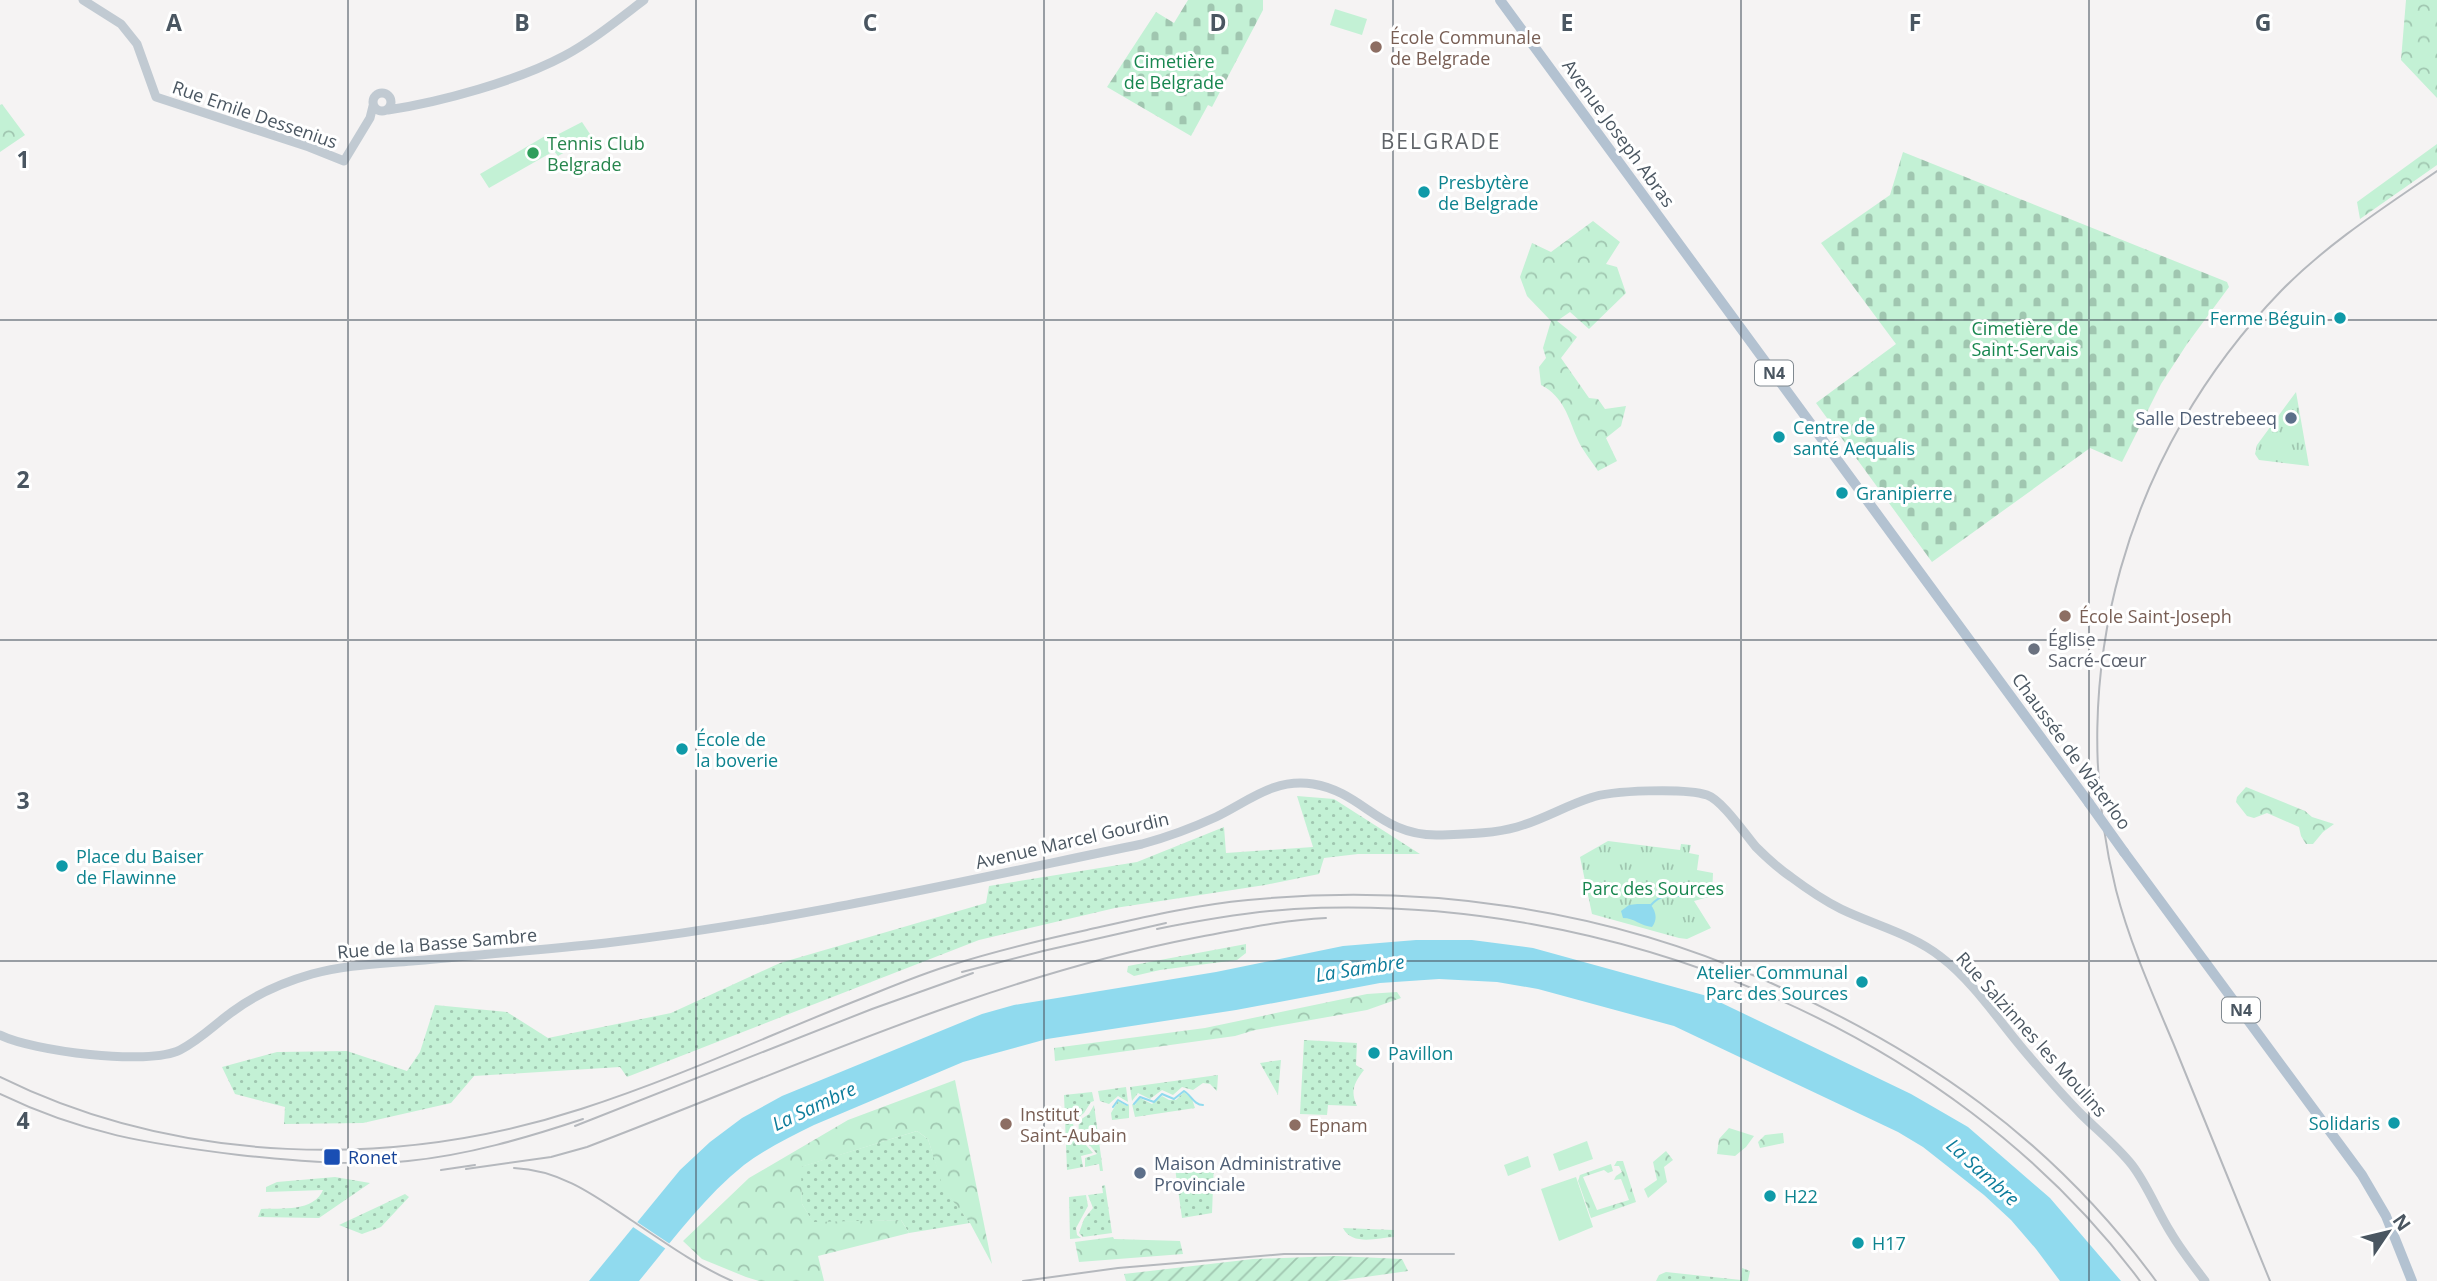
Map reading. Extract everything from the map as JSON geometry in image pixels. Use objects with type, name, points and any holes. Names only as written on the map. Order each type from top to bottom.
[{"type":"main road","name":"Avenue Joseph Abras","points":[[1500,0],[1685,253]]},
{"type":"main road","name":"Chaussée de Waterloo","points":[[1685,253],[2362,1175],[2386,1216],[2412,1281]]},
{"type":"street","name":"Rue Emile Dessenius","points":[[83,0],[121,24],[136,44],[156,97],[309,146],[344,161],[370,118],[383,107],[407,107],[530,73],[566,55],[644,0]]},
{"type":"street","name":"Avenue Marcel Gourdin","points":[[607,943],[788,916],[1142,844],[1189,829],[1225,813],[1265,790],[1287,784],[1315,784],[1330,788],[1397,828],[1435,835],[1516,827],[1603,795]]},
{"type":"street","name":"Rue Salzinnes les Moulins","points":[[1603,795],[1672,792],[1708,795],[1718,802],[1756,846],[1798,883],[1840,908],[1920,943],[1941,956],[1959,972],[2045,1076],[2128,1161],[2142,1180],[2170,1233],[2205,1281]]},
{"type":"street","name":"Rue de la Basse Sambre","points":[[0,1035],[12,1041],[80,1053],[152,1058],[176,1052],[205,1036],[232,1012],[263,993],[291,980],[337,967],[607,943]]},
{"type":"green space","name":"Cimetière de Belgrade","points":[[1188,0],[1263,0],[1263,10],[1212,107],[1208,105],[1191,136],[1107,87],[1156,12],[1174,23]]},
{"type":"green space","points":[[2406,0],[2437,0],[2437,98],[2401,60]]},
{"type":"green space","points":[[1335,9],[1367,19],[1362,35],[1330,25]]},
{"type":"green space","points":[[2,104],[25,135],[0,152],[0,105]]},
{"type":"green space","name":"Tennis Club Belgrade","points":[[582,122],[592,137],[558,156],[554,151],[489,188],[480,174],[545,136],[549,139]]},
{"type":"green space","points":[[2437,144],[2437,165],[2360,219],[2357,202]]},
{"type":"green space","name":"Cimetière de Saint-Servais","points":[[1903,152],[2227,282],[2229,287],[2161,384],[2122,462],[2090,448],[1932,562],[1816,403],[1896,344],[1821,243],[1890,195]]},
{"type":"green space","points":[[1593,221],[1620,242],[1606,264],[1617,267],[1626,293],[1589,329],[1570,312],[1557,321],[1577,337],[1561,358],[1589,398],[1598,399],[1605,409],[1626,406],[1621,426],[1606,438],[1617,461],[1598,471],[1579,442],[1560,402],[1541,385],[1539,367],[1546,358],[1543,348],[1551,321],[1527,296],[1520,277],[1532,243],[1551,252]]},
{"type":"green space","points":[[2296,392],[2309,466],[2259,460],[2255,454],[2257,445]]},
{"type":"green space","points":[[2246,787],[2334,824],[2313,844],[2306,844],[2299,827],[2267,813],[2254,818],[2247,816],[2236,802]]},
{"type":"green space","points":[[1297,796],[1334,799],[1420,854],[1358,854],[1324,858],[1319,874],[1115,908],[979,940],[627,1077],[620,1067],[474,1076],[451,1103],[363,1123],[284,1124],[285,1107],[235,1094],[222,1067],[277,1052],[347,1051],[407,1071],[420,1052],[435,1005],[507,1012],[548,1038],[671,1013],[780,963],[986,903],[989,886],[1137,862],[1224,827],[1226,853],[1313,847]]},
{"type":"green space","name":"Parc des Sources","points":[[1608,841],[1680,850],[1681,844],[1691,845],[1689,853],[1699,855],[1697,870],[1713,873],[1712,896],[1694,901],[1711,928],[1687,939],[1592,914],[1580,857]]},
{"type":"green space","points":[[1246,944],[1246,953],[1237,960],[1134,976],[1127,972],[1128,966]]},
{"type":"green space","points":[[1397,992],[1401,998],[1367,1010],[1235,1036],[1055,1061],[1054,1048],[1205,1028],[1367,994]]},
{"type":"green space","points":[[1304,1040],[1357,1043],[1356,1065],[1364,1070],[1354,1087],[1357,1106],[1328,1105],[1327,1115],[1300,1114]]},
{"type":"green space","points":[[1281,1060],[1278,1095],[1260,1063]]},
{"type":"green space","points":[[1218,1075],[1217,1091],[1210,1084],[1203,1083],[1193,1090],[1182,1087],[1173,1095],[1162,1090],[1150,1099],[1138,1093],[1132,1101],[1130,1087]]},
{"type":"green space","points":[[955,1080],[992,1264],[970,1223],[943,1188],[928,1139],[917,1131],[801,1167],[802,1204],[813,1222],[901,1220],[909,1233],[818,1256],[824,1281],[759,1281],[702,1259],[683,1241],[749,1178],[848,1120]]},
{"type":"green space","points":[[1126,1087],[1128,1102],[1118,1096],[1109,1104],[1100,1101],[1098,1091]]},
{"type":"green space","points":[[1092,1092],[1094,1101],[1073,1122],[1074,1134],[1093,1153],[1081,1156],[1083,1167],[1067,1170],[1064,1095]]},
{"type":"green space","points":[[1184,1092],[1192,1099],[1195,1108],[1135,1117],[1132,1104],[1135,1105],[1140,1098],[1152,1104],[1162,1096],[1176,1100]]},
{"type":"green space","points":[[1118,1101],[1127,1106],[1129,1104],[1129,1118],[1112,1120],[1111,1113]]},
{"type":"green space","points":[[1094,1105],[1103,1171],[1100,1171],[1099,1164],[1085,1167],[1085,1158],[1097,1154],[1079,1130],[1080,1120],[1089,1114]]},
{"type":"green space","points":[[1729,1128],[1754,1136],[1735,1156],[1717,1154],[1719,1139]]},
{"type":"green space","points":[[917,1131],[928,1139],[944,1188],[970,1223],[909,1233],[901,1220],[813,1223],[802,1204],[800,1167]]},
{"type":"green space","points":[[1783,1133],[1784,1143],[1760,1148],[1758,1142],[1765,1135]]},
{"type":"green space","points":[[1587,1141],[1593,1159],[1559,1171],[1553,1154]]},
{"type":"green space","points":[[1666,1151],[1673,1160],[1664,1167],[1667,1182],[1648,1198],[1644,1189],[1657,1180],[1653,1162]]},
{"type":"green space","points":[[1528,1156],[1531,1167],[1508,1176],[1504,1165]]},
{"type":"green space","points":[[1617,1161],[1623,1161],[1636,1202],[1591,1218],[1578,1181],[1580,1175],[1611,1164],[1613,1171],[1608,1173],[1604,1170],[1583,1177],[1597,1210],[1629,1200],[1621,1179],[1614,1180],[1622,1172],[1619,1166],[1614,1166]]},
{"type":"green space","points":[[1214,1162],[1212,1213],[1182,1218],[1175,1168]]},
{"type":"green space","points":[[335,1177],[370,1183],[319,1218],[258,1217],[261,1209],[305,1205],[319,1197],[323,1190],[266,1192],[266,1187],[277,1182]]},
{"type":"green space","points":[[1576,1177],[1593,1227],[1559,1241],[1541,1189]]},
{"type":"green space","points":[[1105,1185],[1112,1233],[1083,1237],[1079,1233],[1084,1219],[1093,1208],[1088,1195],[1103,1193],[1102,1186]]},
{"type":"green space","points":[[405,1194],[409,1197],[381,1227],[362,1234],[339,1225]]},
{"type":"green space","points":[[1086,1195],[1088,1206],[1076,1228],[1077,1235],[1081,1238],[1070,1239],[1069,1197]]},
{"type":"green space","points":[[1343,1228],[1394,1230],[1394,1237],[1359,1239],[1347,1234]]},
{"type":"green space","points":[[1113,1237],[1180,1241],[1183,1254],[1079,1262],[1075,1242]]},
{"type":"green space","points":[[1336,1256],[1402,1259],[1408,1271],[1337,1281],[1126,1281],[1124,1274],[1253,1259]]},
{"type":"green space","points":[[1742,1268],[1750,1271],[1748,1281],[1656,1281],[1659,1275],[1666,1272],[1741,1280]]},
{"type":"water","points":[[1650,904],[1652,907],[1656,918],[1652,927],[1623,918],[1621,911],[1629,905]]},
{"type":"water","name":"La Sambre","points":[[1416,940],[1472,940],[1533,948],[1707,996],[1911,1094],[1968,1127],[2050,1198],[2121,1281],[2060,1281],[2011,1220],[1923,1147],[1898,1132],[1674,1026],[1538,989],[1497,982],[1439,979],[1380,983],[1236,1010],[1047,1039],[963,1062],[814,1125],[752,1159],[701,1206],[639,1281],[589,1281],[680,1170],[710,1142],[742,1118],[782,1096],[982,1014],[1014,1005],[1216,972],[1343,946]]},
{"type":"pier","points":[[634,1220],[673,1246],[669,1251],[630,1225]]},
{"type":"waterway","points":[[1651,905],[1665,896],[1681,896]]},
{"type":"waterway","points":[[1134,1104],[1140,1097],[1154,1102],[1162,1094],[1174,1099],[1184,1091],[1203,1105]]},
{"type":"waterway","points":[[1113,1107],[1118,1100],[1127,1105]]},
{"type":"railway","points":[[2270,1281],[2142,969],[2116,890],[2101,809],[2097,728],[2104,647],[2120,569],[2147,493],[2183,421],[2227,354],[2281,291],[2317,258],[2356,227],[2437,171]]},
{"type":"railway","points":[[0,1077],[68,1106],[140,1128],[213,1142],[287,1149],[362,1149],[436,1142],[510,1129],[581,1109],[684,1071],[926,973],[1036,942],[1167,912],[1248,900],[1379,895],[1445,899],[1510,906],[1639,934],[1762,979],[1877,1036],[1930,1068],[2028,1141],[2073,1183],[2116,1230],[2156,1281]]},
{"type":"railway","points":[[1157,929],[1294,909],[1412,910],[1531,924],[1649,952],[1763,993],[1871,1046],[1971,1112],[2062,1191],[2140,1281]]},
{"type":"railway","points":[[466,1169],[551,1157],[587,1147],[887,1029],[1039,977],[1194,938],[1276,923],[1326,918]]},
{"type":"railway","points":[[962,972],[1166,923]]},
{"type":"railway","points":[[575,1126],[872,1009],[973,973]]},
{"type":"railway","points":[[0,1094],[60,1119],[117,1135],[206,1151],[324,1162],[408,1161],[453,1155],[583,1119]]},
{"type":"railway","points":[[441,1170],[475,1165]]},
{"type":"railway","points":[[514,1168],[546,1173],[576,1185],[668,1245],[732,1281]]},
{"type":"railway","points":[[1023,1281],[1118,1268],[1284,1254],[1454,1254]]},
{"type":"place","name":"École Communale de Belgrade","points":[[1376,47]]},
{"type":"place","name":"Tennis Club Belgrade","points":[[533,153]]},
{"type":"place","name":"Presbytère de Belgrade","points":[[1424,192]]},
{"type":"place","name":"Ferme Béguin","points":[[2340,318]]},
{"type":"place","name":"Salle Destrebeeq","points":[[2291,418]]},
{"type":"place","name":"Centre de santé Aequalis","points":[[1779,437]]},
{"type":"place","name":"Granipierre","points":[[1842,493]]},
{"type":"place","name":"École Saint-Joseph","points":[[2065,616]]},
{"type":"place","name":"Église Sacré-Cœur","points":[[2034,649]]},
{"type":"place","name":"École de la boverie","points":[[682,749]]},
{"type":"place","name":"Place du Baiser de Flawinne","points":[[62,866]]},
{"type":"place","name":"Atelier Communal Parc des Sources","points":[[1862,982]]},
{"type":"place","name":"Pavillon","points":[[1374,1053]]},
{"type":"place","name":"Solidaris","points":[[2394,1123]]},
{"type":"place","name":"Institut Saint-Aubain","points":[[1006,1124]]},
{"type":"place","name":"Epnam","points":[[1295,1125]]},
{"type":"place","name":"Ronet","points":[[332,1157]]},
{"type":"place","name":"Maison Administrative Provinciale","points":[[1140,1173]]},
{"type":"place","name":"H22","points":[[1770,1196]]},
{"type":"place","name":"H17","points":[[1858,1243]]},
{"type":"district","name":"BELGRADE","points":[[1441,141]]}]
